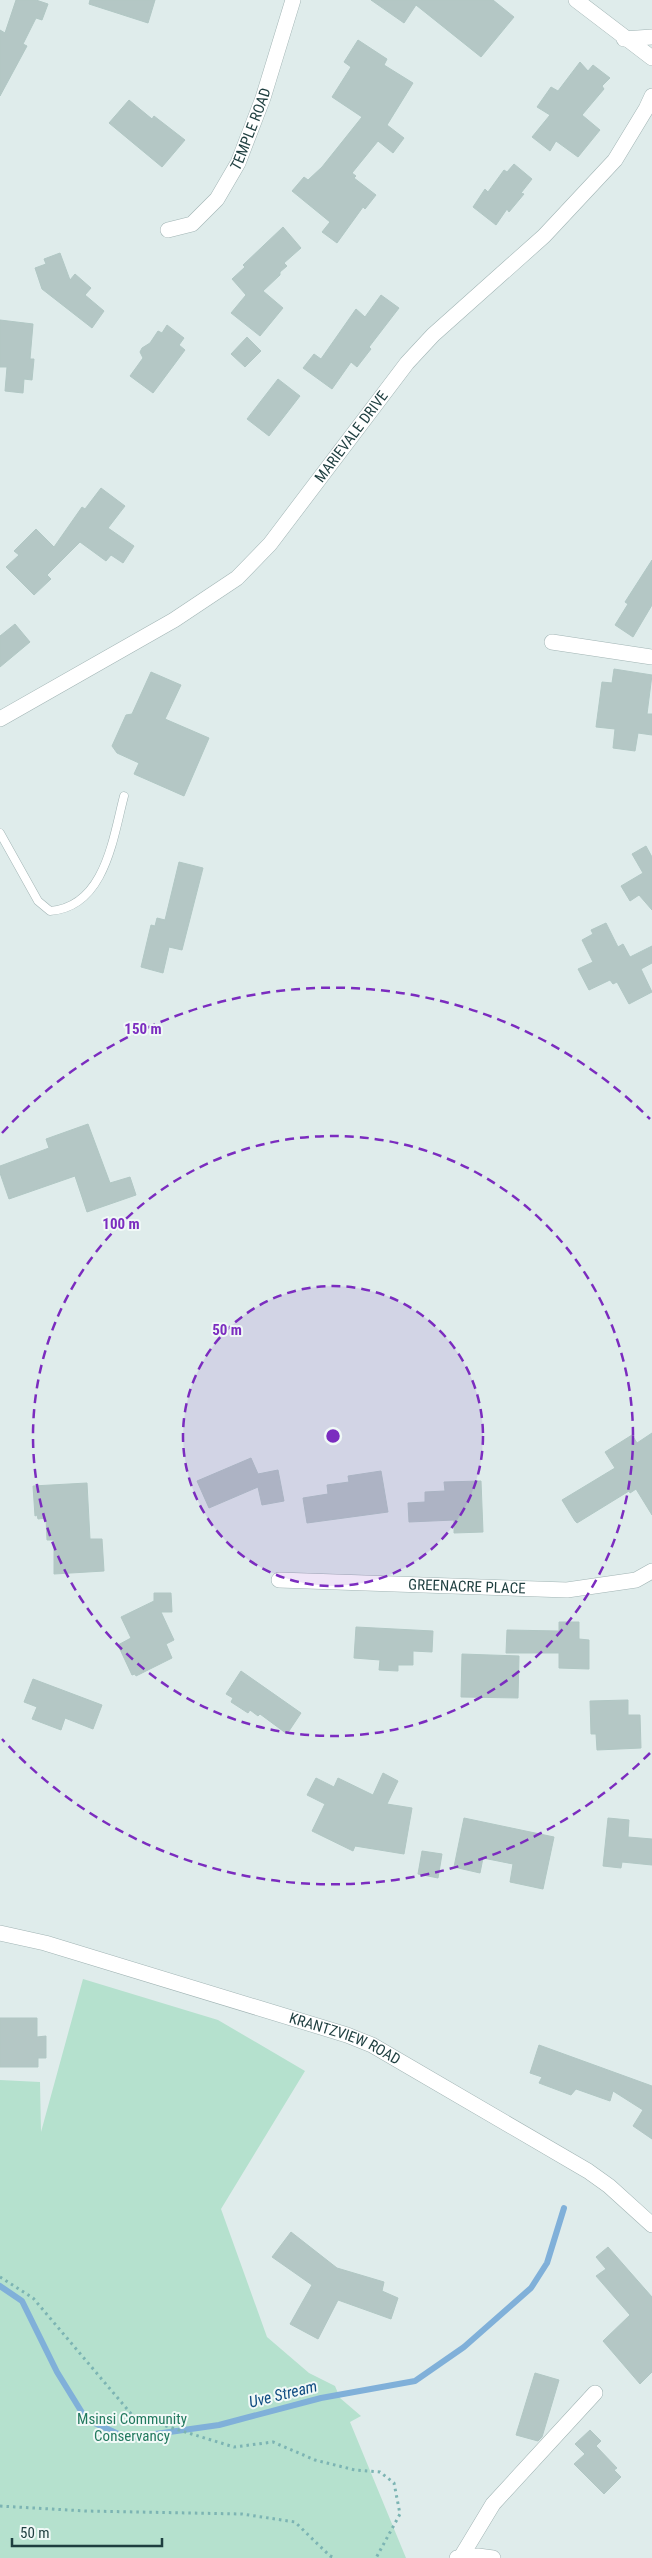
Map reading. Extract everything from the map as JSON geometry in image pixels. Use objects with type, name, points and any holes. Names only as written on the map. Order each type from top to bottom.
[{"type":"street","name":"TEMPLE ROAD","points":[[168,230],[192,224],[217,199],[238,163],[263,98],[293,0]]},
{"type":"street","points":[[576,0],[624,39],[652,58]]},
{"type":"street","points":[[624,39],[652,36]]},
{"type":"street","name":"MARIEVALE DRIVE","points":[[0,718],[174,620],[237,578],[270,544],[407,363],[433,335],[544,236],[615,160],[643,116],[652,96]]},
{"type":"street","points":[[552,642],[652,657]]},
{"type":"street","name":"GREENACRE PLACE","points":[[279,1580],[567,1590],[636,1580],[652,1571]]},
{"type":"street","name":"KRANTZVIEW ROAD","points":[[0,1933],[54,1946],[229,1998],[372,2045],[588,2172],[609,2186],[652,2225]]},
{"type":"street","points":[[459,2557],[493,2504],[595,2393]]},
{"type":"street","points":[[459,2557],[493,2558]]},
{"type":"lane","points":[[0,833],[38,902],[50,911],[64,910],[76,903],[95,884],[105,869],[124,796]]},
{"type":"path","points":[[0,2278],[33,2298],[133,2416],[234,2447],[272,2442],[315,2460],[355,2470],[380,2472],[394,2483],[400,2514],[376,2558]]},
{"type":"path","points":[[0,2506],[85,2511],[242,2514],[295,2522],[330,2556],[336,2558]]},
{"type":"green space","name":"Msinsi Community Conservancy","points":[[83,1979],[218,2020],[305,2071],[221,2209],[267,2337],[309,2373],[335,2386],[340,2398],[361,2416],[350,2422],[406,2558],[0,2558],[0,2080],[40,2082],[41,2132]]},
{"type":"building","points":[[16,0],[36,0],[48,4],[42,20],[36,18],[23,44],[27,46],[0,96],[0,30],[5,33]]},
{"type":"building","points":[[90,0],[155,0],[148,23],[89,4]]},
{"type":"building","points":[[371,0],[493,0],[514,17],[481,57],[416,5],[404,23]]},
{"type":"building","points":[[358,40],[387,59],[384,65],[413,83],[387,125],[404,138],[393,153],[378,141],[352,173],[356,176],[354,178],[376,195],[365,209],[363,207],[337,243],[322,232],[330,222],[292,191],[304,177],[308,180],[322,167],[362,117],[332,97],[351,67],[344,62]]},
{"type":"building","points":[[580,62],[588,71],[593,65],[610,78],[602,86],[604,89],[582,115],[600,130],[578,157],[556,141],[550,151],[532,137],[550,115],[537,107],[551,87],[558,91]]},
{"type":"building","points":[[129,100],[152,119],[154,116],[185,140],[162,167],[109,123]]},
{"type":"building","points":[[514,164],[532,179],[521,193],[524,194],[509,212],[507,209],[496,225],[473,207],[485,189],[488,192],[504,170],[507,172]]},
{"type":"building","points":[[283,227],[301,248],[284,263],[287,266],[263,291],[283,308],[260,336],[231,313],[246,295],[232,279],[245,267],[243,265]]},
{"type":"building","points":[[60,253],[70,280],[75,274],[91,288],[85,295],[104,311],[92,328],[42,289],[35,268],[46,264],[44,259]]},
{"type":"building","points":[[381,295],[399,308],[369,347],[371,349],[357,367],[351,362],[332,389],[303,368],[314,354],[321,359],[356,309],[365,317]]},
{"type":"building","points":[[0,320],[33,324],[30,359],[34,359],[32,380],[24,379],[23,393],[5,391],[7,367],[0,367]]},
{"type":"building","points":[[167,325],[184,338],[179,345],[185,350],[153,393],[130,376],[143,358],[140,352],[142,348],[150,343],[158,331],[162,333]]},
{"type":"building","points":[[247,337],[261,351],[245,367],[231,354]]},
{"type":"building","points":[[278,379],[300,396],[269,436],[247,419]]},
{"type":"building","points":[[101,488],[125,506],[108,528],[134,546],[123,563],[111,555],[106,561],[80,542],[47,575],[51,579],[34,595],[6,567],[19,555],[14,551],[36,529],[54,547],[82,507],[85,509]]},
{"type":"building","points":[[652,560],[652,605],[633,637],[615,625],[628,604],[625,602]]},
{"type":"building","points":[[15,624],[30,642],[0,667],[0,636]]},
{"type":"building","points":[[614,669],[652,675],[647,714],[652,714],[652,735],[638,733],[635,751],[613,748],[615,729],[596,727],[602,682],[612,683]]},
{"type":"building","points":[[151,672],[181,685],[165,719],[209,738],[184,796],[134,774],[139,763],[117,753],[112,746],[126,715],[132,714]]},
{"type":"building","points":[[646,846],[652,857],[652,910],[639,895],[630,901],[621,886],[643,873],[632,854]]},
{"type":"building","points":[[179,862],[203,868],[182,950],[169,947],[163,973],[141,967],[151,925],[155,926],[157,918],[165,920]]},
{"type":"building","points":[[606,923],[618,947],[623,944],[630,957],[652,946],[652,963],[641,969],[652,992],[629,1004],[617,982],[613,984],[610,980],[589,990],[578,969],[593,962],[582,940],[593,934],[591,930]]},
{"type":"building","points":[[88,1124],[110,1183],[130,1177],[136,1195],[87,1212],[75,1176],[9,1199],[0,1173],[0,1166],[49,1148],[46,1139]]},
{"type":"building","points":[[652,1433],[652,1515],[636,1489],[630,1493],[629,1491],[577,1523],[562,1500],[615,1468],[605,1452],[632,1435],[637,1443]]},
{"type":"building","points":[[251,1458],[258,1474],[278,1470],[284,1501],[262,1505],[258,1487],[209,1508],[197,1481]]},
{"type":"building","points":[[381,1471],[388,1512],[307,1523],[303,1498],[328,1494],[327,1485],[349,1482],[348,1476]]},
{"type":"building","points":[[481,1481],[483,1532],[454,1533],[454,1520],[409,1522],[408,1503],[425,1502],[425,1492],[445,1491],[444,1482]]},
{"type":"building","points":[[87,1483],[90,1539],[102,1539],[104,1571],[54,1574],[54,1540],[47,1540],[46,1518],[38,1519],[37,1515],[35,1516],[33,1486]]},
{"type":"building","points":[[154,1593],[171,1593],[172,1612],[161,1612],[174,1640],[166,1644],[172,1658],[136,1676],[135,1674],[132,1675],[118,1645],[131,1638],[121,1617],[154,1601]]},
{"type":"building","points":[[559,1622],[579,1622],[579,1639],[589,1640],[589,1669],[559,1668],[559,1653],[506,1653],[507,1630],[559,1631]]},
{"type":"building","points":[[356,1627],[433,1631],[432,1652],[413,1651],[413,1665],[398,1665],[398,1671],[379,1670],[380,1660],[354,1658]]},
{"type":"building","points":[[462,1654],[519,1656],[518,1698],[461,1697]]},
{"type":"building","points":[[241,1671],[301,1713],[287,1734],[260,1714],[258,1716],[250,1710],[248,1713],[231,1702],[233,1698],[226,1694]]},
{"type":"building","points":[[33,1679],[102,1705],[93,1729],[65,1718],[61,1730],[32,1719],[37,1707],[24,1702]]},
{"type":"building","points":[[628,1700],[628,1715],[640,1715],[641,1748],[597,1750],[596,1734],[591,1734],[590,1701]]},
{"type":"building","points":[[383,1773],[398,1781],[387,1804],[412,1808],[404,1854],[355,1846],[353,1851],[312,1831],[325,1804],[307,1795],[316,1778],[334,1787],[338,1778],[373,1795]]},
{"type":"building","points":[[464,1818],[554,1837],[543,1889],[510,1882],[513,1864],[483,1858],[480,1873],[454,1867]]},
{"type":"building","points":[[608,1818],[629,1820],[628,1837],[652,1839],[652,1865],[622,1862],[621,1868],[603,1866]]},
{"type":"building","points":[[422,1851],[442,1854],[438,1878],[418,1874]]},
{"type":"building","points":[[0,2018],[37,2018],[37,2037],[46,2036],[46,2058],[38,2058],[38,2067],[0,2067]]},
{"type":"building","points":[[539,2045],[652,2086],[652,2139],[633,2126],[643,2110],[613,2091],[610,2101],[576,2089],[571,2095],[539,2083],[542,2077],[530,2073]]},
{"type":"building","points":[[291,2232],[337,2268],[384,2282],[382,2291],[398,2298],[391,2319],[338,2300],[318,2339],[290,2324],[312,2285],[272,2257]]},
{"type":"building","points":[[608,2247],[652,2297],[652,2372],[640,2384],[603,2341],[630,2315],[596,2276],[606,2269],[596,2257]]},
{"type":"building","points":[[535,2373],[559,2380],[542,2437],[538,2441],[516,2435]]},
{"type":"building","points":[[590,2430],[601,2441],[596,2446],[617,2468],[614,2470],[621,2477],[604,2494],[574,2464],[585,2454],[575,2444]]},
{"type":"waterway","name":"Uve Stream","points":[[0,2286],[22,2301],[57,2372],[86,2419],[127,2438],[219,2425],[321,2398],[415,2381],[464,2347],[531,2288],[547,2263],[564,2208]]}]
